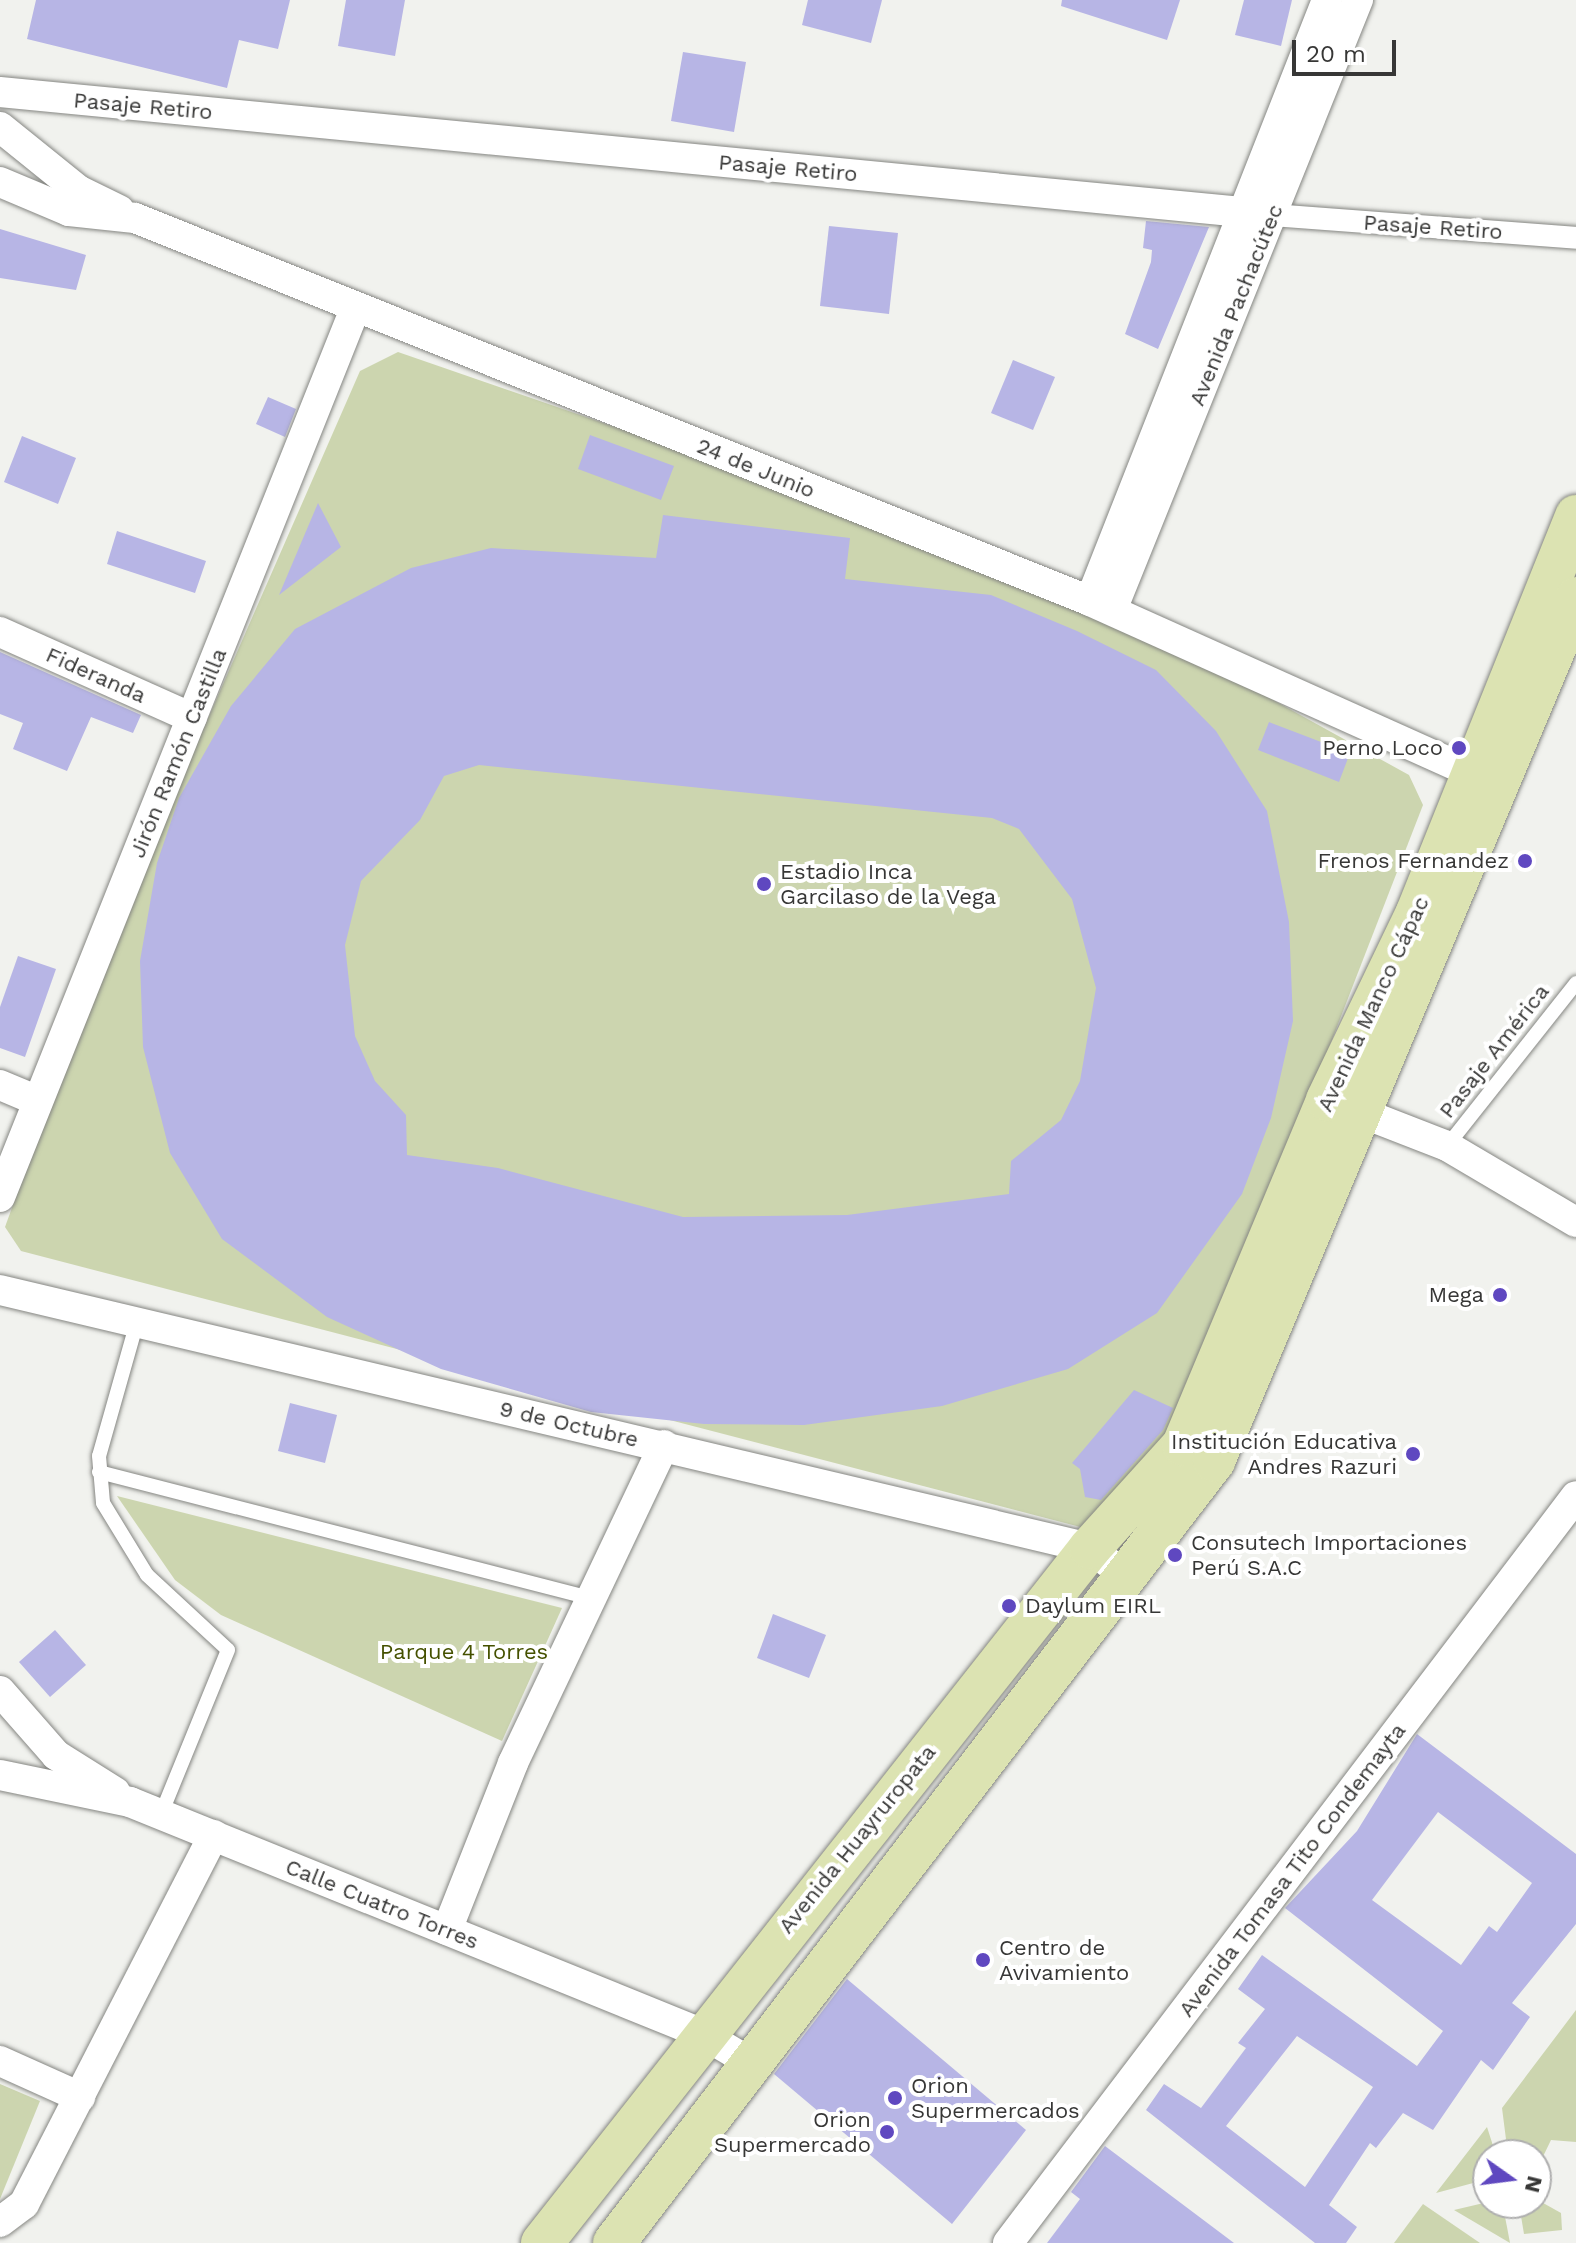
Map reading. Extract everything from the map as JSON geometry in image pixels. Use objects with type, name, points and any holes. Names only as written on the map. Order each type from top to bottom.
[{"type":"main road","name":"Avenida Manco Cápac","points":[[1488,780],[1576,516]]},
{"type":"main road","name":"Avenida Manco Cápac","points":[[1198,1453],[1344,1106],[1488,780],[1576,598]]},
{"type":"main road","name":"Avenida Huayruropata","points":[[542,2243],[701,2033],[1090,1548],[1198,1453]]},
{"type":"main road","points":[[614,2243],[1129,1579],[1198,1453]]},
{"type":"street","name":"Avenida Pachacútec","points":[[1259,214],[1327,0]]},
{"type":"street","name":"Avenida Pachacútec","points":[[1101,606],[1259,214],[1358,0]]},
{"type":"street","name":"Pasaje Retiro","points":[[0,92],[1259,214],[1576,238]]},
{"type":"street","points":[[0,127],[78,190],[135,218]]},
{"type":"street","name":"24 de Junio","points":[[0,182],[69,211],[135,218],[355,309],[1101,606],[1488,780]]},
{"type":"street","name":"Jirón Ramón Castilla","points":[[0,1197],[355,309]]},
{"type":"street","name":"Fideranda","points":[[0,632],[192,718]]},
{"type":"street","points":[[0,1085],[38,1101]]},
{"type":"street","points":[[1344,1106],[1447,1146],[1576,1222]]},
{"type":"street","name":"9 de Octubre","points":[[0,1290],[1090,1548],[1129,1579]]},
{"type":"street","points":[[447,1930],[513,1763],[664,1445]]},
{"type":"street","name":"Avenida Tomasa Tito Condemayta","points":[[1008,2243],[1576,1496]]},
{"type":"street","points":[[0,1691],[56,1755],[130,1802]]},
{"type":"street","name":"Calle Cuatro Torres","points":[[0,1775],[130,1802],[701,2033],[753,2064]]},
{"type":"street","points":[[0,2222],[24,2204],[214,1835]]},
{"type":"street","points":[[0,2061],[80,2097]]},
{"type":"lane","name":"Pasaje América","points":[[1447,1146],[1576,983]]},
{"type":"lane","points":[[137,1322],[99,1472],[121,1542],[176,1605],[228,1650],[161,1814]]},
{"type":"lane","points":[[99,1472],[590,1598]]},
{"type":"green space","name":"Estadio Inca Garcilaso de la Vega","points":[[398,352],[870,515],[1177,647],[1409,775],[1423,805],[1186,1416],[1088,1529],[21,1251],[5,1227],[101,963],[360,371]]},
{"type":"green space","name":"Parque 4 Torres","points":[[117,1496],[562,1608],[502,1741],[221,1615],[175,1580]]},
{"type":"green space","points":[[1576,2010],[1576,2142],[1506,2139],[1502,2108]]},
{"type":"green space","points":[[0,2084],[40,2101],[0,2199]]},
{"type":"green space","points":[[1487,2127],[1491,2139],[1478,2139]]},
{"type":"green space","points":[[1472,2146],[1472,2183],[1436,2193]]},
{"type":"green space","points":[[1423,2204],[1480,2243],[1394,2243]]},
{"type":"green space","points":[[1472,2206],[1472,2219],[1505,2219],[1510,2243],[1454,2210]]},
{"type":"green space","points":[[1552,2208],[1561,2213],[1562,2230],[1524,2234],[1522,2219],[1552,2219]]},
{"type":"building","points":[[36,0],[290,0],[278,49],[239,40],[227,88],[27,39]]},
{"type":"building","points":[[346,0],[405,0],[395,56],[338,46]]},
{"type":"building","points":[[808,0],[882,0],[871,43],[802,25]]},
{"type":"building","points":[[1062,0],[1180,0],[1167,40],[1061,6]]},
{"type":"building","points":[[1244,0],[1292,0],[1281,46],[1235,35]]},
{"type":"building","points":[[683,52],[746,62],[734,132],[671,121]]},
{"type":"building","points":[[1146,221],[1209,227],[1158,349],[1125,334],[1151,262],[1152,250],[1143,248]]},
{"type":"building","points":[[829,226],[898,233],[889,314],[820,306]]},
{"type":"building","points":[[0,229],[86,255],[76,290],[0,278]]},
{"type":"building","points":[[1013,360],[1055,377],[1033,430],[991,413]]},
{"type":"building","points":[[268,397],[296,409],[285,437],[256,424]]},
{"type":"building","points":[[590,435],[674,466],[661,500],[578,469]]},
{"type":"building","points":[[22,436],[76,458],[58,504],[4,482]]},
{"type":"building","points":[[318,503],[341,547],[279,595]]},
{"type":"building","points":[[663,515],[850,538],[845,579],[991,595],[1077,631],[1156,670],[1216,731],[1267,811],[1289,922],[1293,1021],[1271,1118],[1242,1194],[1157,1313],[1068,1369],[942,1406],[804,1425],[704,1424],[591,1412],[441,1369],[327,1317],[222,1239],[170,1153],[143,1047],[140,961],[157,863],[179,798],[231,706],[295,629],[411,568],[491,548],[656,558]],"holes":[[[479,765],[992,818],[1019,829],[1072,899],[1096,988],[1080,1081],[1061,1120],[1011,1161],[1009,1194],[847,1215],[683,1217],[498,1168],[407,1155],[406,1115],[375,1081],[355,1036],[345,945],[361,881],[420,820],[444,776]]]},
{"type":"building","points":[[117,531],[206,561],[195,593],[107,564]]},
{"type":"building","points":[[0,652],[141,715],[133,733],[91,717],[67,771],[13,749],[23,723],[0,714]]},
{"type":"building","points":[[1269,722],[1350,753],[1339,782],[1258,750]]},
{"type":"building","points":[[18,956],[56,969],[25,1057],[0,1048],[0,1007]]},
{"type":"building","points":[[1134,1390],[1173,1408],[1163,1430],[1101,1500],[1085,1497],[1080,1469],[1072,1463]]},
{"type":"building","points":[[290,1403],[337,1415],[325,1463],[278,1451]]},
{"type":"building","points":[[773,1614],[826,1635],[809,1678],[757,1658]]},
{"type":"building","points":[[55,1630],[86,1665],[50,1697],[19,1662]]},
{"type":"building","points":[[1417,1734],[1576,1854],[1576,1924],[1512,2003],[1530,2017],[1493,2070],[1481,2060],[1433,2130],[1403,2113],[1376,2148],[1370,2143],[1329,2205],[1357,2227],[1346,2243],[1315,2243],[1146,2110],[1164,2084],[1201,2108],[1246,2048],[1238,2043],[1265,2009],[1238,1989],[1262,1955],[1417,2066],[1443,2031],[1285,1908],[1357,1831]],"holes":[[[1438,1812],[1532,1883],[1497,1932],[1489,1926],[1461,1965],[1372,1900]],[[1297,2036],[1373,2087],[1305,2187],[1226,2126]]]},
{"type":"building","name":"Orion Supermercados","points":[[847,1979],[1026,2130],[952,2224],[774,2074]]},
{"type":"building","points":[[1105,2146],[1234,2243],[1047,2243],[1080,2199],[1071,2192]]},
{"type":"place","name":"Perno Loco","points":[[1459,748]]},
{"type":"place","name":"Frenos Fernandez","points":[[1525,861]]},
{"type":"place","name":"Estadio Inca Garcilaso de la Vega","points":[[764,884]]},
{"type":"place","name":"Mega","points":[[1500,1295]]},
{"type":"place","name":"Institución Educativa Andres Razuri","points":[[1413,1454]]},
{"type":"place","name":"Consutech Importaciones Perú S.A.C","points":[[1175,1555]]},
{"type":"place","name":"Daylum EIRL","points":[[1009,1606]]},
{"type":"place","name":"Centro de Avivamiento","points":[[983,1960]]},
{"type":"place","name":"Orion Supermercados","points":[[895,2098]]},
{"type":"place","name":"Orion Supermercado","points":[[887,2132]]}]
